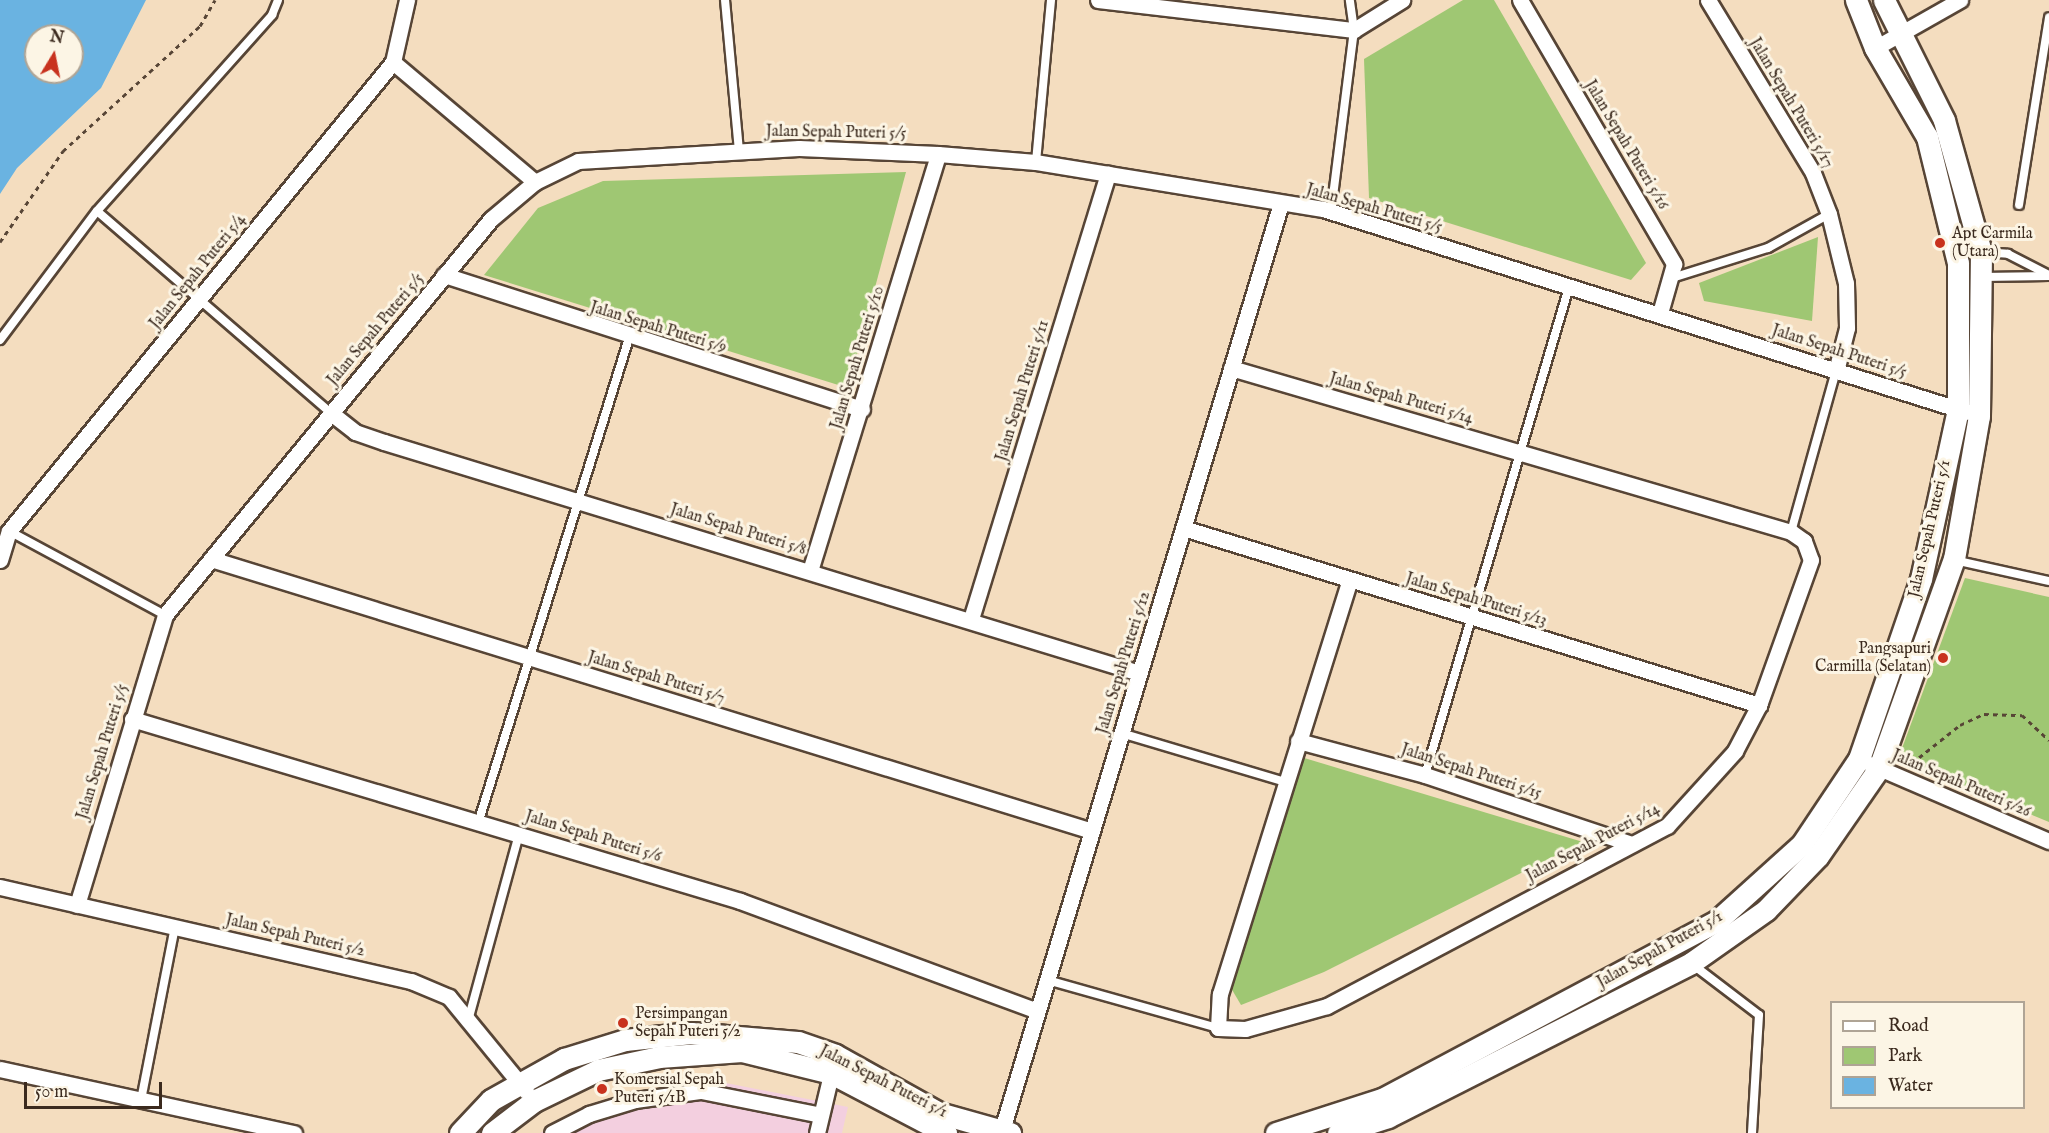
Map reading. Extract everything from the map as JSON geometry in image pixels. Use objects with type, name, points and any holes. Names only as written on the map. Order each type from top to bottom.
[{"type":"street","name":"Jalan Sepah Puteri 5/4","points":[[0,560],[9,531],[393,62],[407,0]]},
{"type":"street","points":[[1098,0],[1354,30],[1402,0]]},
{"type":"street","name":"Jalan Sepah Puteri 5/16","points":[[1520,0],[1669,252],[1672,278],[1660,313]]},
{"type":"street","name":"Jalan Sepah Puteri 5/17","points":[[1708,0],[1813,172],[1830,214],[1846,283],[1847,328],[1836,371]]},
{"type":"street","name":"Jalan Sepah Puteri 5/1","points":[[1276,1133],[1382,1099],[1718,920],[1802,844],[1859,759],[1921,579],[1958,410],[1958,262],[1943,192],[1927,137],[1875,48],[1856,0]]},
{"type":"street","points":[[1338,1133],[1388,1118],[1691,963],[1766,910],[1810,864],[1888,772],[1954,560],[1979,416],[1981,252],[1944,120],[1884,0]]},
{"type":"street","points":[[1875,48],[1960,0]]},
{"type":"street","points":[[393,62],[535,182]]},
{"type":"street","name":"Jalan Sepah Puteri 5/5","points":[[77,905],[165,615],[491,219],[535,182],[578,161],[739,150],[938,154],[1036,162],[1331,212],[1660,313],[1979,416]]},
{"type":"street","name":"Jalan Sepah Puteri 5/10","points":[[810,571],[862,409],[938,154]]},
{"type":"street","name":"Jalan Sepah Puteri 5/11","points":[[971,619],[1108,174]]},
{"type":"street","name":"Jalan Sepah Puteri 5/12","points":[[1004,1132],[1037,1011],[1281,203]]},
{"type":"street","name":"Jalan Sepah Puteri 5/9","points":[[444,275],[629,338],[862,409]]},
{"type":"street","name":"Jalan Sepah Puteri 5/14","points":[[1218,1028],[1245,1029],[1327,1006],[1667,826],[1703,792],[1735,751],[1759,705],[1811,560],[1804,541],[1791,532],[1231,368]]},
{"type":"street","name":"Jalan Sepah Puteri 5/8","points":[[331,413],[355,432],[971,619],[1139,673]]},
{"type":"street","name":"Jalan Sepah Puteri 5/13","points":[[1183,528],[1759,705]]},
{"type":"street","name":"Jalan Sepah Puteri 5/7","points":[[211,559],[1092,831]]},
{"type":"street","points":[[1218,1028],[1220,994],[1350,580]]},
{"type":"street","name":"Jalan Sepah Puteri 5/6","points":[[132,719],[479,820],[740,901],[1037,1011]]},
{"type":"street","name":"Jalan Sepah Puteri 5/15","points":[[1298,741],[1425,775],[1631,844]]},
{"type":"street","name":"Jalan Sepah Puteri 5/26","points":[[1859,759],[2049,841]]},
{"type":"street","name":"Jalan Sepah Puteri 5/2","points":[[0,887],[411,981],[450,997],[469,1017],[534,1101]]},
{"type":"street","name":"Jalan Sepah Puteri 5/1","points":[[460,1133],[492,1100],[519,1082],[564,1059],[625,1040],[691,1033],[745,1033],[798,1042],[833,1064],[939,1113],[1004,1132]]},
{"type":"street","points":[[492,1133],[534,1101],[591,1073],[659,1057],[742,1052],[833,1064],[937,1132]]},
{"type":"street","points":[[818,1133],[833,1064]]},
{"type":"street","points":[[0,1069],[294,1133]]},
{"type":"street","points":[[552,1133],[589,1114],[635,1100],[701,1091],[821,1115]]},
{"type":"lane","points":[[0,339],[97,211],[272,15],[279,0]]},
{"type":"lane","points":[[725,0],[739,150]]},
{"type":"lane","points":[[1036,162],[1051,0]]},
{"type":"lane","points":[[1331,212],[1354,30],[1350,0]]},
{"type":"lane","points":[[2019,205],[2049,17]]},
{"type":"lane","points":[[97,211],[331,413]]},
{"type":"lane","points":[[1672,278],[1768,248],[1830,214]]},
{"type":"lane","points":[[1981,252],[2008,254],[2049,276]]},
{"type":"lane","points":[[1980,277],[2049,276]]},
{"type":"lane","points":[[1425,775],[1518,452],[1569,286]]},
{"type":"lane","points":[[479,820],[629,338]]},
{"type":"lane","points":[[1791,532],[1836,371]]},
{"type":"lane","points":[[9,531],[165,615]]},
{"type":"lane","points":[[1954,560],[2049,581]]},
{"type":"lane","points":[[1121,732],[1285,782]]},
{"type":"lane","points":[[469,1017],[519,832]]},
{"type":"lane","points":[[141,1100],[175,927]]},
{"type":"lane","points":[[1691,963],[1759,1015],[1752,1133]]},
{"type":"lane","points":[[1047,980],[1218,1028]]},
{"type":"path","points":[[0,242],[63,151],[200,26],[215,0]]},
{"type":"path","points":[[1888,772],[1960,725],[1984,714],[2022,715],[2049,740]]},
{"type":"shaded area","points":[[721,1082],[848,1107],[842,1133],[540,1133],[626,1095]]},
{"type":"green space","points":[[1463,0],[1494,0],[1646,263],[1631,280],[1369,198],[1364,59]]},
{"type":"green space","points":[[906,172],[848,388],[484,275],[538,208],[603,181]]},
{"type":"green space","points":[[1818,237],[1812,321],[1704,301],[1699,283]]},
{"type":"green space","points":[[1965,578],[2049,597],[2049,822],[1898,759]]},
{"type":"green space","points":[[1301,757],[1583,842],[1324,972],[1241,1005],[1231,988]]},
{"type":"water","points":[[0,0],[146,0],[101,88],[17,168],[0,194]]},
{"type":"place","name":"Apt Carmila (Utara)","points":[[1940,243]]},
{"type":"place","name":"Pangsapuri Carmilla (Selatan)","points":[[1943,658]]},
{"type":"place","name":"Persimpangan Sepah Puteri 5/2","points":[[623,1023]]},
{"type":"place","name":"Komersial Sepah Puteri 5/1B","points":[[602,1089]]}]
